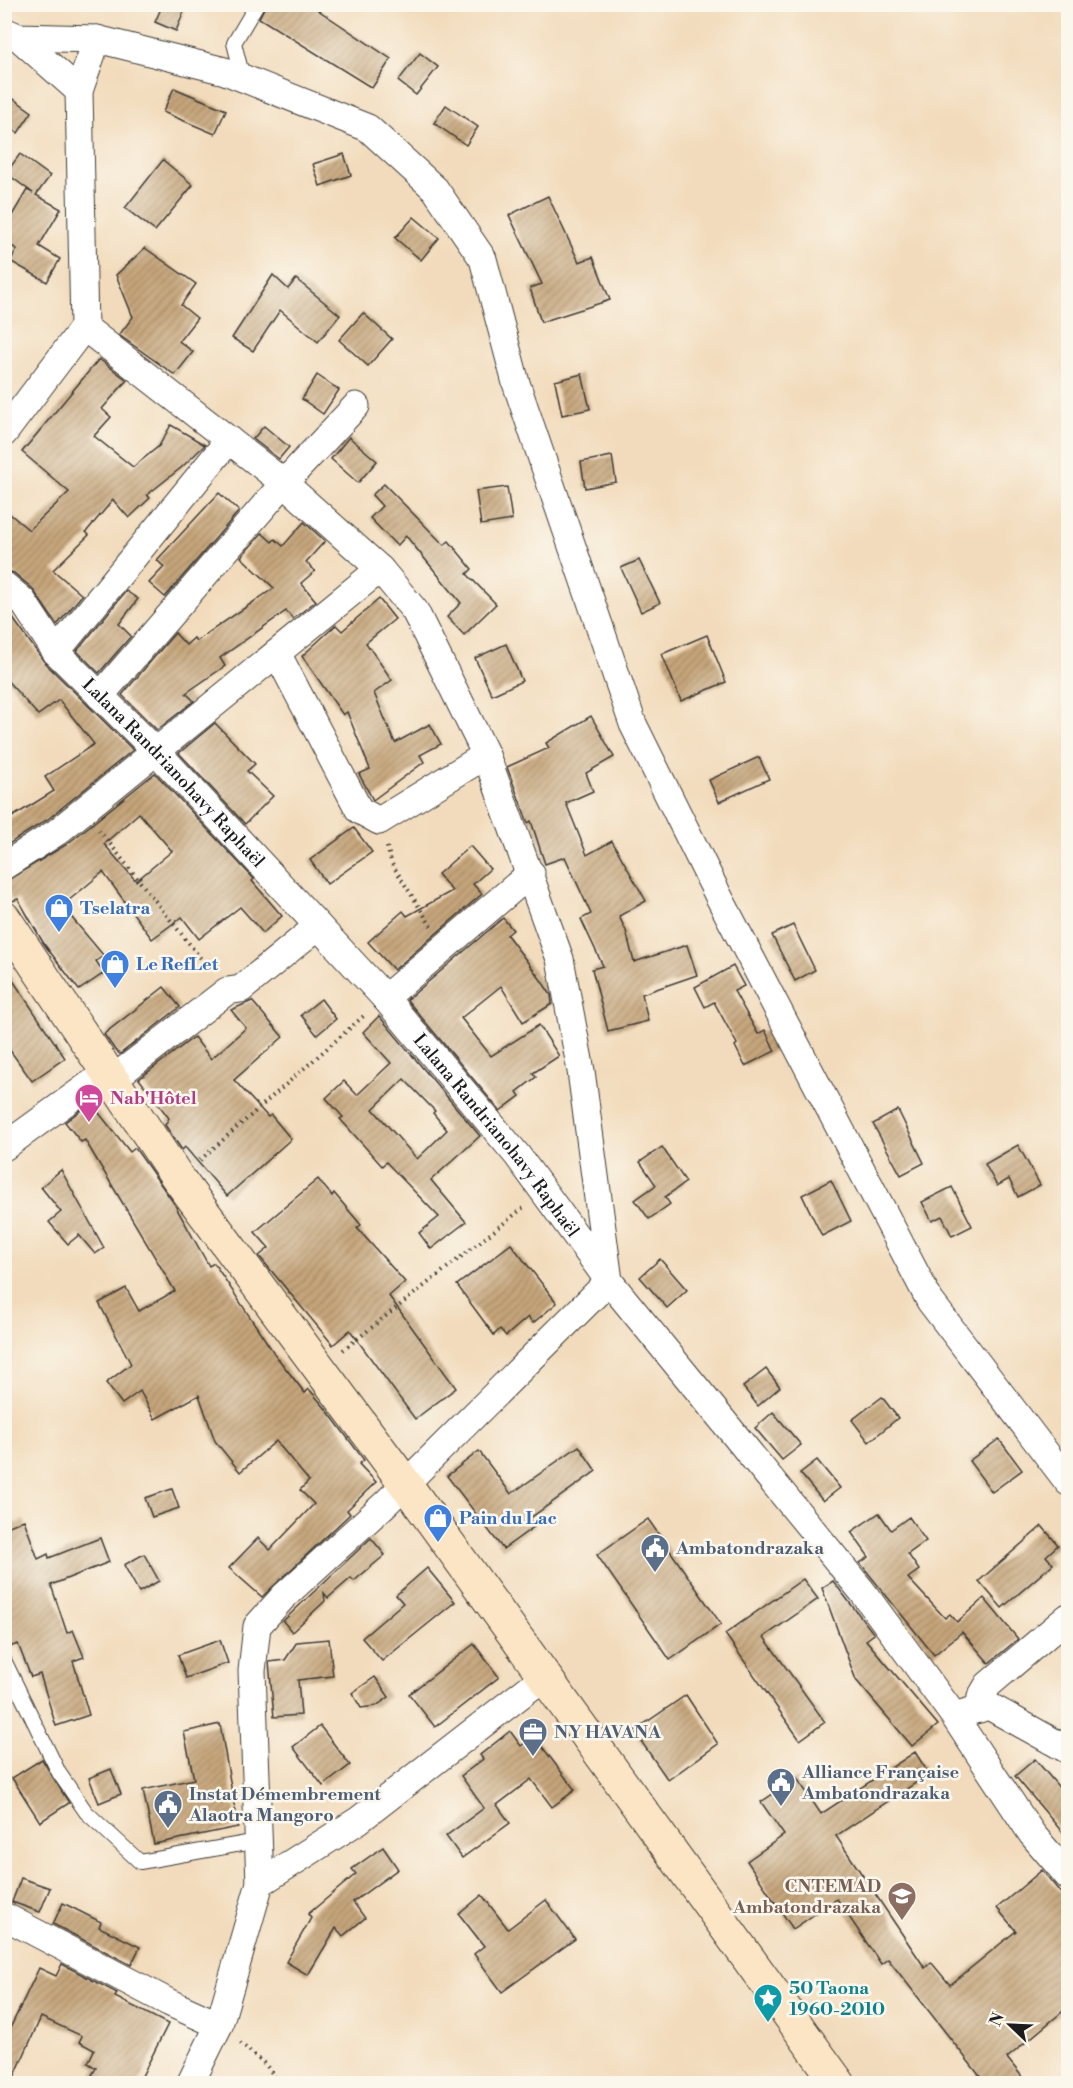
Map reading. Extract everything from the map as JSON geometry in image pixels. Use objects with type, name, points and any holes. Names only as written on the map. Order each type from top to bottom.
[{"type":"main road","points":[[4,918],[178,1178],[546,1676],[839,2084]]},
{"type":"street","points":[[11,34],[97,39],[225,71],[368,128],[435,189],[483,260],[516,383],[633,724],[719,897],[930,1300],[1068,1482]]},
{"type":"street","points":[[11,34],[79,91]]},
{"type":"street","points":[[4,433],[84,327],[79,91],[97,39]]},
{"type":"street","points":[[84,327],[284,483],[380,569],[415,611],[486,755],[531,873],[560,959],[580,1071],[609,1281],[404,1482],[385,1504],[284,1596],[257,1626],[252,1671],[260,1883],[219,2025],[190,2084]]},
{"type":"street","points":[[100,696],[284,483],[356,406]]},
{"type":"street","points":[[56,652],[229,440]]},
{"type":"street","points":[[4,866],[57,832],[380,569]]},
{"type":"street","name":"Lalana Randrianohavy Raphaël","points":[[4,585],[22,600],[56,652],[157,752],[385,998],[544,1190],[609,1281],[862,1591],[966,1712],[1032,1834],[1068,1876]]},
{"type":"street","points":[[277,653],[359,810],[379,821],[486,755]]},
{"type":"street","points":[[385,998],[531,873]]},
{"type":"street","points":[[4,1147],[106,1073],[122,1072],[227,991],[241,989],[318,926]]},
{"type":"street","points":[[966,1712],[981,1697],[988,1685],[1068,1617]]},
{"type":"street","points":[[260,1883],[359,1820],[546,1676]]},
{"type":"street","points":[[966,1712],[989,1706],[1068,1750]]},
{"type":"street","points":[[4,1916],[168,2002],[219,2025]]},
{"type":"lane","points":[[243,78],[234,43],[256,4]]},
{"type":"lane","points":[[4,1660],[59,1773],[86,1812],[140,1862],[258,1840]]},
{"type":"path","points":[[4,738],[10,734],[5,728]]},
{"type":"path","points":[[83,811],[227,991]]},
{"type":"path","points":[[379,821],[392,864],[444,947]]},
{"type":"path","points":[[178,1178],[385,998]]},
{"type":"path","points":[[318,1370],[544,1190]]},
{"type":"path","points":[[219,2025],[266,2066],[280,2084]]},
{"type":"building","points":[[163,4],[187,4],[176,31],[155,22]]},
{"type":"building","points":[[266,4],[309,4],[391,59],[372,88],[259,18]]},
{"type":"building","points":[[420,53],[438,67],[416,95],[398,81]]},
{"type":"building","points":[[174,88],[226,110],[215,134],[163,112]]},
{"type":"building","points":[[14,99],[32,112],[18,133],[4,124],[4,114]]},
{"type":"building","points":[[446,105],[478,127],[466,145],[434,123]]},
{"type":"building","points":[[20,154],[50,176],[36,195],[61,209],[39,246],[60,259],[47,282],[10,261],[17,249],[4,242],[4,229],[27,190],[33,193],[6,173]]},
{"type":"building","points":[[344,154],[351,175],[320,186],[313,164]]},
{"type":"building","points":[[163,160],[193,185],[155,231],[125,208]]},
{"type":"building","points":[[548,196],[579,262],[593,257],[610,300],[541,322],[530,288],[542,284],[509,215]]},
{"type":"building","points":[[414,217],[439,238],[421,260],[395,238]]},
{"type":"building","points":[[145,248],[196,284],[181,305],[197,318],[179,341],[193,352],[175,375],[119,335],[133,317],[116,275]]},
{"type":"building","points":[[273,275],[288,289],[296,279],[340,315],[318,342],[280,310],[253,351],[232,338]]},
{"type":"building","points":[[363,313],[392,339],[368,366],[339,340]]},
{"type":"building","points":[[99,359],[127,380],[102,409],[111,417],[94,436],[133,467],[159,446],[171,425],[205,445],[147,495],[150,498],[129,518],[113,500],[86,532],[89,535],[53,570],[82,595],[57,625],[32,588],[14,573],[4,570],[4,509],[29,530],[69,492],[22,452]]},
{"type":"building","points":[[582,374],[590,409],[562,415],[555,381]]},
{"type":"building","points":[[317,375],[339,390],[323,414],[302,399]]},
{"type":"building","points":[[264,426],[289,447],[279,459],[253,439]]},
{"type":"building","points":[[349,437],[377,461],[358,483],[331,459]]},
{"type":"building","points":[[612,456],[616,482],[585,488],[581,462]]},
{"type":"building","points":[[384,484],[444,545],[449,541],[472,569],[467,574],[496,604],[464,635],[447,617],[461,603],[406,536],[397,546],[370,518],[382,506],[372,495]]},
{"type":"building","points":[[507,487],[512,520],[481,525],[476,491]]},
{"type":"building","points":[[219,493],[239,511],[165,597],[149,583],[164,567],[157,560]]},
{"type":"building","points":[[304,522],[325,541],[306,562],[315,571],[301,583],[316,601],[293,619],[286,611],[220,658],[225,666],[186,693],[194,701],[157,730],[122,695],[175,633],[186,645],[194,638],[196,641],[274,588],[241,557],[262,533],[272,542],[275,539],[283,546]]},
{"type":"building","points":[[639,560],[660,603],[641,612],[621,568]]},
{"type":"building","points":[[126,591],[138,599],[119,624],[131,636],[99,673],[77,651]]},
{"type":"building","points":[[379,599],[395,619],[366,643],[392,680],[374,693],[395,743],[430,724],[441,744],[420,755],[424,762],[373,800],[359,774],[370,769],[347,712],[343,715],[302,656],[336,625],[342,631]]},
{"type":"building","points":[[4,606],[45,663],[133,750],[48,819],[4,847],[4,822],[54,791],[45,777],[94,744],[59,700],[38,715],[4,677]]},
{"type":"building","points":[[707,635],[726,682],[681,701],[662,654]]},
{"type":"building","points":[[506,644],[522,681],[492,695],[475,658]]},
{"type":"building","points":[[591,716],[614,757],[586,773],[593,791],[566,803],[587,855],[612,841],[646,901],[619,916],[626,931],[634,962],[687,945],[697,975],[642,994],[648,1021],[608,1031],[592,969],[603,966],[581,919],[591,914],[565,857],[545,864],[531,821],[528,823],[507,767],[549,748],[546,743]]},
{"type":"building","points":[[215,723],[255,764],[247,771],[273,796],[245,824],[179,753]]},
{"type":"building","points":[[759,757],[769,779],[719,802],[709,780]]},
{"type":"building","points":[[155,773],[254,879],[252,881],[282,916],[263,933],[240,907],[199,939],[182,917],[152,939],[103,872],[62,906],[104,956],[96,961],[104,973],[79,990],[44,944],[18,899],[12,901],[4,882],[66,845]],"holes":[[[139,813],[172,851],[136,881],[104,844]]]},
{"type":"building","points":[[354,828],[372,852],[327,884],[310,860]]},
{"type":"building","points":[[470,846],[490,869],[473,884],[482,894],[394,970],[368,942],[403,911],[407,916],[452,891],[438,874]]},
{"type":"building","points":[[503,918],[513,930],[507,935],[551,995],[552,1004],[523,1022],[501,986],[461,1018],[491,1056],[539,1025],[559,1056],[533,1073],[536,1077],[517,1092],[520,1096],[500,1111],[407,1000]]},
{"type":"building","points":[[793,925],[815,970],[795,981],[772,935]]},
{"type":"building","points":[[733,966],[744,986],[734,991],[758,1034],[765,1030],[775,1051],[745,1066],[735,1046],[737,1044],[714,1002],[705,1007],[695,987]]},
{"type":"building","points":[[4,967],[65,1058],[32,1081],[4,1042]]},
{"type":"building","points":[[164,987],[180,1007],[120,1054],[104,1034]]},
{"type":"building","points":[[321,999],[336,1019],[317,1035],[301,1015]]},
{"type":"building","points":[[252,1001],[283,1037],[234,1080],[268,1117],[271,1115],[291,1139],[227,1196],[185,1147],[182,1150],[165,1125],[169,1118],[139,1079],[194,1037],[211,1059],[246,1028],[231,1010]]},
{"type":"building","points":[[379,1016],[480,1136],[431,1180],[466,1222],[431,1249],[419,1233],[439,1217],[386,1162],[382,1166],[340,1119],[343,1117],[326,1098],[344,1081],[357,1095],[391,1063],[363,1032]],"holes":[[[404,1079],[435,1111],[433,1113],[447,1130],[417,1159],[373,1109]]]},
{"type":"building","points":[[91,1103],[130,1152],[135,1148],[173,1202],[209,1266],[214,1263],[276,1356],[305,1393],[309,1389],[326,1409],[364,1460],[359,1464],[376,1482],[347,1510],[350,1514],[262,1597],[229,1568],[258,1538],[270,1550],[314,1504],[300,1490],[309,1481],[276,1441],[240,1472],[215,1441],[199,1395],[155,1419],[140,1391],[122,1404],[106,1383],[131,1364],[99,1303],[126,1288],[139,1311],[175,1291],[85,1140],[81,1142],[65,1122]]},
{"type":"building","points":[[898,1110],[924,1163],[901,1175],[873,1124]]},
{"type":"building","points":[[1018,1145],[1040,1185],[1018,1197],[1009,1179],[997,1186],[985,1164]]},
{"type":"building","points":[[662,1147],[686,1182],[665,1197],[670,1204],[649,1219],[635,1200],[656,1185],[640,1162]]},
{"type":"building","points":[[61,1170],[104,1248],[95,1254],[79,1235],[68,1244],[49,1222],[61,1212],[41,1187]]},
{"type":"building","points":[[318,1179],[332,1196],[334,1193],[361,1225],[357,1228],[405,1282],[389,1296],[456,1388],[415,1419],[350,1330],[333,1345],[259,1256],[269,1248],[255,1232]]},
{"type":"building","points":[[831,1180],[851,1221],[822,1236],[802,1195]]},
{"type":"building","points":[[952,1187],[972,1226],[952,1236],[942,1216],[932,1221],[922,1202]]},
{"type":"building","points":[[511,1244],[557,1303],[533,1323],[528,1317],[506,1336],[500,1329],[494,1335],[457,1285]]},
{"type":"building","points":[[660,1259],[687,1290],[667,1308],[640,1277]]},
{"type":"building","points":[[766,1369],[780,1387],[758,1406],[743,1387]]},
{"type":"building","points":[[882,1397],[898,1418],[869,1442],[852,1420]]},
{"type":"building","points":[[773,1412],[801,1445],[782,1460],[755,1428]]},
{"type":"building","points":[[999,1439],[1022,1470],[992,1492],[969,1461]]},
{"type":"building","points":[[579,1446],[596,1471],[529,1519],[535,1526],[503,1549],[447,1476],[479,1451],[511,1494]]},
{"type":"building","points":[[817,1460],[840,1488],[823,1501],[800,1473]]},
{"type":"building","points":[[172,1489],[179,1508],[152,1517],[145,1498]]},
{"type":"building","points":[[879,1513],[891,1530],[909,1517],[926,1541],[908,1554],[919,1570],[908,1578],[945,1618],[950,1614],[957,1622],[984,1598],[1018,1639],[989,1663],[962,1632],[934,1655],[860,1563],[869,1557],[851,1532]]},
{"type":"building","points":[[648,1519],[721,1624],[670,1660],[597,1555]]},
{"type":"building","points":[[24,1520],[38,1559],[48,1554],[49,1558],[100,1538],[109,1562],[51,1585],[67,1633],[73,1630],[84,1657],[73,1661],[89,1715],[56,1726],[40,1674],[31,1677],[18,1644],[4,1649],[4,1528]]},
{"type":"building","points":[[1042,1526],[1058,1545],[1046,1556],[1053,1564],[1002,1608],[979,1581]]},
{"type":"building","points":[[371,1538],[385,1555],[354,1581],[351,1578],[328,1598],[324,1593],[325,1601],[292,1632],[283,1621]]},
{"type":"building","points":[[144,1554],[159,1581],[139,1592],[124,1565]]},
{"type":"building","points":[[427,1568],[455,1602],[382,1661],[362,1638],[403,1603],[396,1595]]},
{"type":"building","points":[[803,1579],[818,1599],[764,1637],[825,1722],[800,1740],[725,1634]]},
{"type":"building","points":[[833,1581],[874,1634],[866,1640],[938,1725],[912,1746],[856,1680],[822,1588]]},
{"type":"building","points":[[329,1639],[333,1676],[298,1680],[301,1715],[274,1717],[269,1662],[285,1660],[297,1642]]},
{"type":"building","points":[[220,1640],[228,1663],[186,1678],[178,1655]]},
{"type":"building","points":[[474,1644],[499,1677],[435,1727],[409,1694]]},
{"type":"building","points":[[375,1677],[389,1697],[376,1706],[361,1708],[352,1693]]},
{"type":"building","points":[[686,1695],[718,1744],[668,1780],[634,1731]]},
{"type":"building","points":[[220,1724],[238,1827],[154,1844],[143,1790],[194,1779],[184,1732]]},
{"type":"building","points":[[320,1726],[350,1765],[323,1786],[293,1747]]},
{"type":"building","points":[[510,1731],[521,1746],[534,1736],[575,1790],[552,1807],[531,1779],[497,1805],[510,1823],[462,1858],[446,1836],[484,1808],[461,1776],[483,1759],[480,1755]]},
{"type":"building","points":[[915,1752],[929,1774],[836,1836],[925,1968],[931,1962],[950,1985],[1016,1931],[997,1908],[1042,1870],[1068,1902],[1068,2007],[1007,2058],[1028,2084],[986,2084],[888,1959],[881,1964],[837,1899],[793,1929],[747,1861],[784,1835],[761,1802],[797,1778],[821,1814]]},
{"type":"building","points":[[42,1759],[69,1803],[40,1822],[12,1778]]},
{"type":"building","points":[[1035,1759],[1068,1798],[1068,1839],[1015,1776]]},
{"type":"building","points":[[111,1769],[121,1794],[99,1803],[89,1778]]},
{"type":"building","points":[[383,1847],[398,1869],[353,1902],[365,1918],[343,1936],[336,1928],[308,1975],[286,1962],[311,1918],[308,1914],[356,1874],[352,1869]]},
{"type":"building","points":[[21,1878],[50,1888],[40,1912],[12,1902]]},
{"type":"building","points":[[482,1895],[508,1929],[546,1900],[575,1939],[502,1992],[474,1954],[484,1946],[459,1914]]},
{"type":"building","points":[[63,1903],[101,1922],[99,1927],[140,1947],[131,1965],[53,1924]]},
{"type":"building","points":[[62,1964],[117,1993],[115,1997],[168,2024],[138,2084],[109,2084],[92,2075],[96,2068],[88,2063],[94,2050],[79,2042],[82,2036],[41,2017],[11,2084],[4,2084],[4,2041],[39,1968],[56,1976]]},
{"type":"place","name":"Tselatra","points":[[59,934]]},
{"type":"place","name":"Le RefLet","points":[[115,990]]},
{"type":"place","name":"Nab'Hôtel","points":[[89,1124]]},
{"type":"place","name":"Pain du Lac","points":[[438,1544]]},
{"type":"place","name":"Ambatondrazaka","points":[[655,1574]]},
{"type":"place","name":"NY HAVANA","points":[[533,1758]]},
{"type":"place","name":"Alliance Française Ambatondrazaka","points":[[781,1808]]},
{"type":"place","name":"Instat Démembrement Alaotra Mangoro","points":[[168,1830]]},
{"type":"place","name":"CNTEMAD Ambatondrazaka","points":[[902,1922]]},
{"type":"place","name":"50 Taona 1960-2010","points":[[768,2024]]}]
